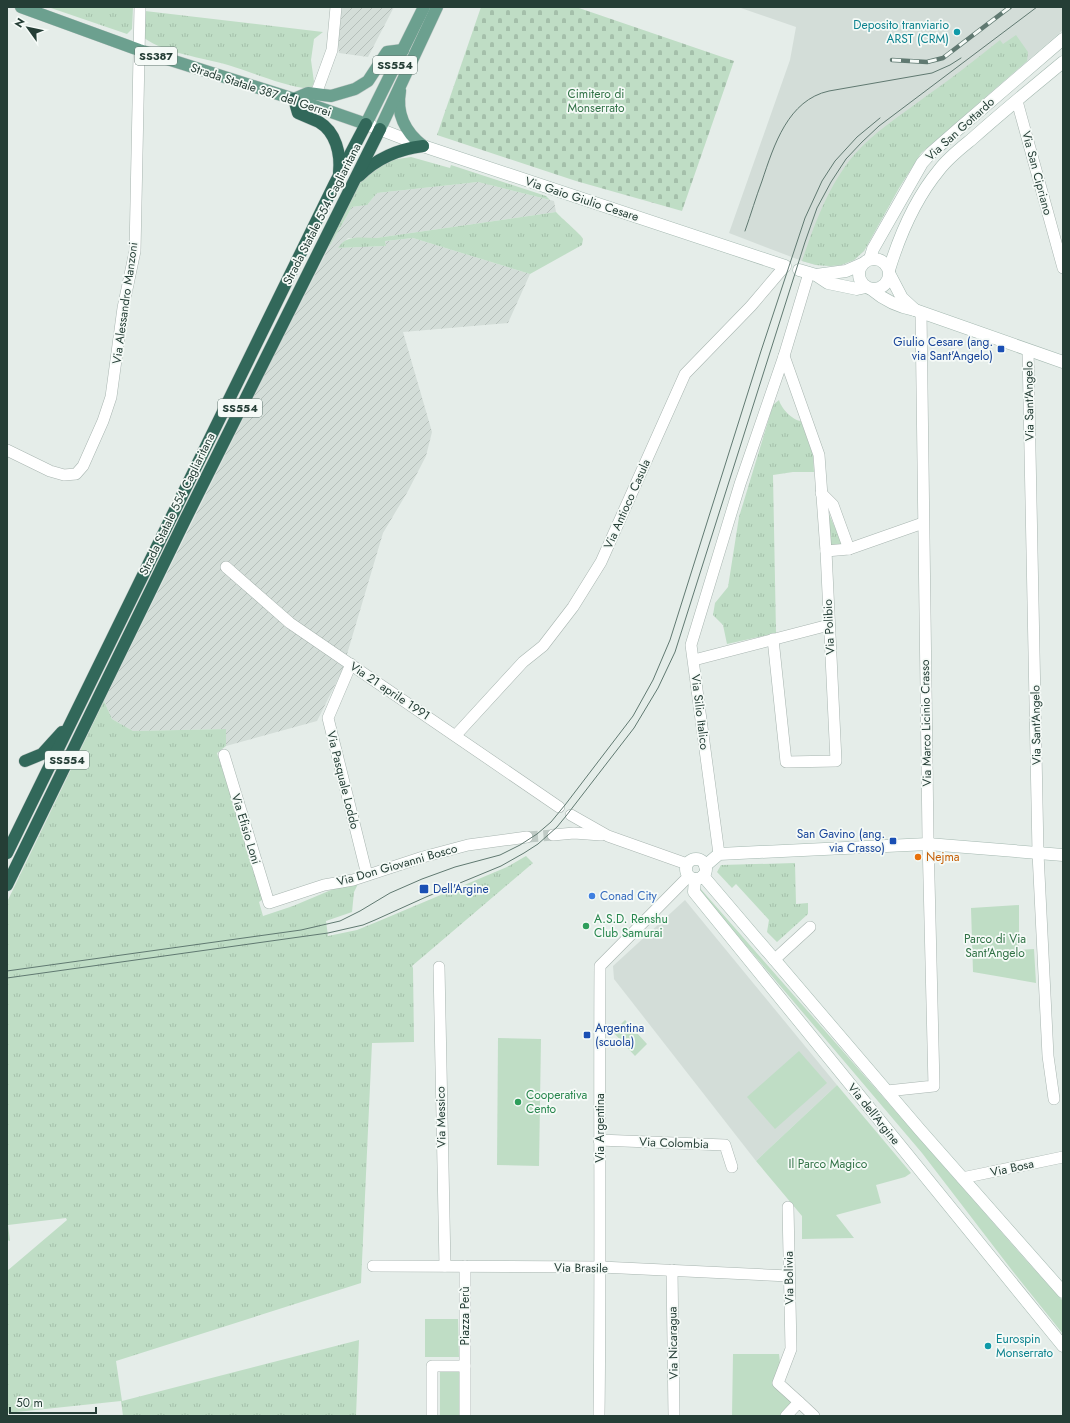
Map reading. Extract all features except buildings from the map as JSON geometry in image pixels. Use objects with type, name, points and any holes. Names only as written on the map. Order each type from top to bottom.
[{"type":"highway","points":[[294,99],[298,113],[326,127],[335,142],[338,150],[340,166],[335,183]]},
{"type":"highway","name":"Strada Statale 554 Cagliaritana","points":[[7,853],[335,183],[366,124]]},
{"type":"highway","name":"Strada Statale 554 Cagliaritana","points":[[7,885],[233,421],[380,129]]},
{"type":"highway","points":[[354,181],[369,166],[387,156],[410,148],[423,146]]},
{"type":"highway","points":[[25,761],[42,754],[73,719]]},
{"type":"main road","name":"Strada Statale 387 del Gerrei","points":[[21,7],[139,50],[294,99],[366,124]]},
{"type":"main road","name":"Strada Statale 554 Cagliaritana","points":[[366,124],[424,7]]},
{"type":"main road","name":"Strada Statale 554 Cagliaritana","points":[[380,129],[437,7]]},
{"type":"main road","points":[[294,99],[308,93],[331,96],[355,89],[368,81],[387,52],[402,50]]},
{"type":"main road","points":[[403,80],[399,96],[400,113],[408,131],[423,146]]},
{"type":"street","name":"Via Alessandro Manzoni","points":[[7,450],[50,471],[64,475],[76,474],[83,466],[103,421],[111,397],[123,308],[135,251],[140,7]]},
{"type":"street","points":[[316,94],[332,50],[336,7]]},
{"type":"street","name":"Via San Gottardo","points":[[866,261],[922,163],[950,136],[1063,39]]},
{"type":"street","name":"Via San Gottardo","points":[[889,272],[896,246],[904,228],[932,179],[940,168],[1063,62]]},
{"type":"street","name":"Via San Cipriano","points":[[1017,101],[1063,268]]},
{"type":"street","name":"Via Gaio Giulio Cesare","points":[[366,124],[423,146],[785,266]]},
{"type":"street","points":[[808,273],[846,271],[875,258],[884,262],[902,298],[918,311]]},
{"type":"street","points":[[866,261],[858,274],[859,279],[879,295],[901,307],[918,311],[1063,362]]},
{"type":"street","name":"Via Antioco Casula","points":[[456,735],[523,662],[543,646],[572,607],[601,562],[685,374],[751,306],[785,266]]},
{"type":"street","points":[[808,273],[828,283],[857,289],[877,289],[888,280],[889,272]]},
{"type":"street","points":[[694,660],[691,645],[740,484],[784,356],[808,273]]},
{"type":"street","name":"Via Marco Licinio Crasso","points":[[887,1091],[934,1086],[918,311]]},
{"type":"street","name":"Via Sant'Angelo","points":[[1028,350],[1038,852],[1048,1056],[1054,1099]]},
{"type":"street","name":"Via Polibio","points":[[772,639],[786,762],[836,761],[826,551],[818,455],[784,356]]},
{"type":"street","points":[[821,493],[833,505],[849,549]]},
{"type":"street","points":[[826,551],[849,549],[923,523]]},
{"type":"street","name":"Via 21 aprile 1991","points":[[226,567],[290,623],[456,735],[559,807]]},
{"type":"street","name":"Via Silio Italico","points":[[719,854],[694,660],[829,625]]},
{"type":"street","name":"Via Pasquale Loddo","points":[[351,664],[328,718],[367,875]]},
{"type":"street","name":"Via Efisio Loni","points":[[224,755],[268,903]]},
{"type":"street","points":[[571,815],[608,836]]},
{"type":"street","points":[[554,835],[590,833],[608,836],[687,864]]},
{"type":"street","name":"Via Don Giovanni Bosco","points":[[268,903],[324,885],[353,880],[437,853],[468,845],[527,837]]},
{"type":"street","points":[[698,874],[719,854],[928,844],[1063,855]]},
{"type":"street","points":[[697,859],[703,862],[698,874],[686,870],[687,864],[690,861],[697,859]]},
{"type":"street","name":"Via dell'Argine","points":[[698,874],[1063,1292]]},
{"type":"street","name":"Via dell'Argine","points":[[698,874],[694,892],[1063,1346]]},
{"type":"street","name":"Via Argentina","points":[[599,1416],[601,1268],[599,1140],[600,966],[698,874]]},
{"type":"street","points":[[774,960],[810,927]]},
{"type":"street","name":"Via Messico","points":[[439,967],[445,1266]]},
{"type":"street","name":"Via Colombia","points":[[599,1140],[725,1145],[732,1167]]},
{"type":"street","name":"Via Bosa","points":[[962,1178],[1063,1157]]},
{"type":"street","name":"Via Bolivia","points":[[788,1207],[788,1276],[791,1349],[778,1383],[799,1402]]},
{"type":"street","name":"Via Brasile","points":[[373,1266],[601,1268],[788,1276]]},
{"type":"street","name":"Piazza Perù","points":[[465,1266],[465,1416]]},
{"type":"street","name":"Via Nicaragua","points":[[672,1270],[674,1416]]},
{"type":"street","points":[[432,1416],[432,1366],[465,1366]]},
{"type":"street","points":[[786,1416],[799,1402],[814,1416]]},
{"type":"shaded area","points":[[340,7],[394,7],[368,57],[339,53],[337,36]]},
{"type":"shaded area","points":[[738,7],[1063,7],[1063,30],[921,153],[899,188],[864,251],[854,260],[841,265],[830,266],[816,265],[802,261],[729,233],[790,60],[796,27]]},
{"type":"shaded area","points":[[478,182],[554,201],[556,212],[376,238],[348,238],[338,248],[386,246],[385,241],[413,238],[530,274],[508,323],[403,332],[432,432],[426,456],[408,491],[383,533],[342,671],[317,721],[226,746],[226,729],[133,731],[112,719],[104,701],[271,362],[328,249],[352,207],[367,205],[377,193]]},
{"type":"shaded area","points":[[685,900],[837,1085],[756,1161],[614,979],[613,966]]},
{"type":"green space","points":[[48,7],[133,7],[132,29],[127,34]]},
{"type":"green space","name":"Cimitero di Monserrato","points":[[481,7],[576,7],[734,61],[682,211],[576,181],[437,135]]},
{"type":"green space","points":[[145,11],[323,32],[314,39],[311,60],[314,82],[311,89],[279,82],[228,65],[163,48],[144,38]]},
{"type":"green space","points":[[1016,35],[1028,52],[1027,61],[921,153],[899,188],[864,251],[854,260],[841,265],[816,265],[802,261],[823,205],[837,179],[854,155],[888,124],[1000,40],[1003,44]]},
{"type":"green space","points":[[411,157],[450,168],[451,165],[546,196],[550,200],[478,182],[377,193],[367,205],[352,207],[328,249],[335,228],[358,185],[365,176],[391,160]]},
{"type":"green space","points":[[556,212],[582,237],[582,245],[530,274],[413,238],[385,241],[386,246],[338,248],[345,241],[360,237],[376,238]]},
{"type":"green space","points":[[779,400],[787,413],[801,421],[813,455],[814,472],[793,472],[773,475],[776,633],[727,644],[723,625],[713,615],[715,603],[728,587],[739,517],[773,405]]},
{"type":"green space","points":[[827,510],[843,545],[829,546]]},
{"type":"green space","points":[[104,701],[112,719],[133,731],[226,729],[226,746],[217,753],[240,823],[246,847],[263,894],[262,900],[259,902],[263,916],[293,906],[331,890],[359,882],[354,892],[352,912],[326,921],[328,936],[357,930],[507,867],[526,856],[533,863],[412,966],[414,1042],[372,1043],[361,1283],[116,1361],[122,1401],[359,1340],[356,1416],[123,1416],[121,1401],[7,1413],[7,1271],[67,1220],[66,1218],[8,1225],[10,1241],[7,1240],[7,902]]},
{"type":"green space","points":[[795,863],[796,904],[808,903],[808,914],[777,942],[767,932],[769,920],[736,884],[732,888],[717,872],[721,865]]},
{"type":"green space","points":[[699,887],[1063,1301],[1063,1334],[922,1153],[698,889]]},
{"type":"green space","name":"Parco di Via Sant'Angelo","points":[[1019,905],[1019,950],[1034,949],[1036,983],[973,972],[971,908]]},
{"type":"green space","points":[[625,1020],[647,1044],[635,1056],[613,1032]]},
{"type":"green space","name":"Cooperativa Cento","points":[[498,1038],[541,1039],[539,1166],[497,1165]]},
{"type":"green space","points":[[799,1051],[827,1083],[775,1129],[747,1097]]},
{"type":"green space","name":"Il Parco Magico","points":[[837,1085],[911,1173],[905,1177],[876,1185],[881,1203],[836,1215],[854,1238],[802,1239],[802,1216],[756,1161]]},
{"type":"green space","points":[[425,1319],[458,1319],[459,1357],[425,1357]]},
{"type":"green space","points":[[733,1354],[779,1354],[783,1389],[795,1399],[779,1416],[732,1416]]},
{"type":"green space","points":[[440,1370],[459,1370],[459,1416],[440,1416]]},
{"type":"tunnel","points":[[527,837],[553,835]]},
{"type":"tram line","points":[[7,978],[328,933],[363,925],[501,866],[538,844],[557,827],[634,728],[658,688],[675,652],[805,242],[817,208],[831,182],[846,159],[879,126],[1037,7]]},
{"type":"tram line","points":[[745,231],[778,139],[793,114],[803,104],[815,96],[829,91],[932,73],[961,58]]},
{"type":"tram line","points":[[7,971],[301,930],[340,921],[390,893],[422,879],[455,867],[500,855],[520,845],[537,834],[551,822],[633,716],[653,680],[670,640],[761,351],[805,218],[822,181],[835,161],[857,137],[880,118]]},
{"type":"railway","points":[[892,60],[927,62],[943,58],[1010,7]]},
{"type":"place","name":"Deposito tranviario ARST (CRM)","points":[[957,32]]},
{"type":"place","name":"Giulio Cesare (ang. via Sant'Angelo)","points":[[1001,349]]},
{"type":"place","name":"San Gavino (ang. via Crasso)","points":[[893,841]]},
{"type":"place","name":"Nejma","points":[[918,857]]},
{"type":"place","name":"Dell'Argine","points":[[424,889]]},
{"type":"place","name":"Conad City","points":[[592,896]]},
{"type":"place","name":"A.S.D. Renshu Club Samurai","points":[[586,926]]},
{"type":"place","name":"Argentina (scuola)","points":[[587,1035]]},
{"type":"place","name":"Cooperativa Cento","points":[[518,1102]]},
{"type":"place","name":"Eurospin Monserrato","points":[[988,1346]]}]
